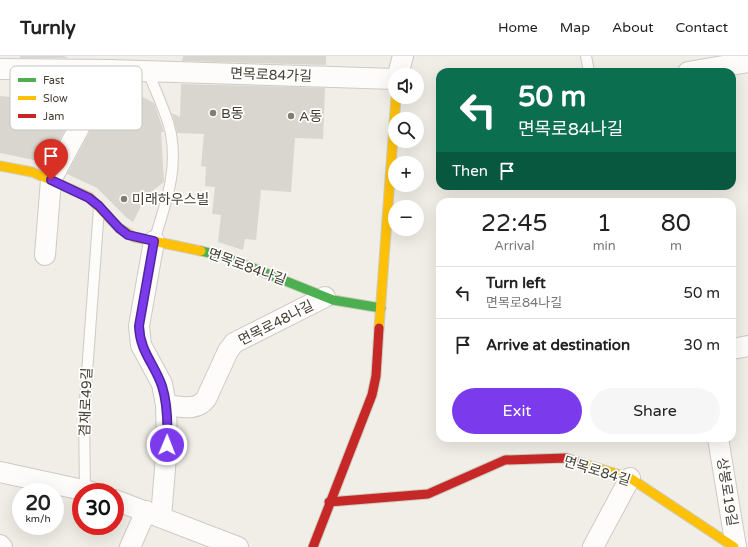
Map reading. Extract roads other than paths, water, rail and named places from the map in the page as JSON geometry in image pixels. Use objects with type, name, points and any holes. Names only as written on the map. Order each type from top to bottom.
[{"type":"street","points":[[400,68],[403,56]]},
{"type":"street","points":[[712,68],[748,62]]},
{"type":"street","name":"면목로84가길","points":[[0,69],[10,69]]},
{"type":"street","name":"면목로84가길","points":[[142,71],[388,79]]},
{"type":"street","points":[[313,547],[329,502],[372,395],[376,376],[396,104]]},
{"type":"street","points":[[45,255],[51,180],[78,130]]},
{"type":"street","name":"면목로84나길","points":[[0,166],[32,172],[89,198],[99,206],[124,232],[134,237],[223,256],[341,302],[381,308]]},
{"type":"street","points":[[130,547],[154,514],[167,445],[166,405],[162,384],[145,354],[139,335],[139,326],[154,241]]},
{"type":"street","name":"면목로48나길","points":[[166,405],[195,408],[201,405],[206,399],[228,352],[234,344],[326,297]]},
{"type":"street","points":[[736,348],[748,346]]},
{"type":"street","name":"상봉로19길","points":[[719,442],[735,547]]},
{"type":"street","name":"면목로84길","points":[[329,502],[428,494],[505,460],[566,458],[630,478],[735,547]]},
{"type":"street","name":"겸재로49길","points":[[0,472],[72,487]]},
{"type":"street","points":[[593,547],[630,478]]},
{"type":"street","points":[[124,503],[238,547]]},
{"type":"lane","points":[[586,56],[588,68]]},
{"type":"lane","points":[[148,71],[171,132],[174,166],[169,193],[154,241]]},
{"type":"lane","name":"겸재로49길","points":[[88,483],[84,414],[99,206]]},
{"type":"place","name":"B동","points":[[213,113]]},
{"type":"place","name":"A동","points":[[291,116]]},
{"type":"place","name":"미래하우스빌","points":[[124,199]]}]
